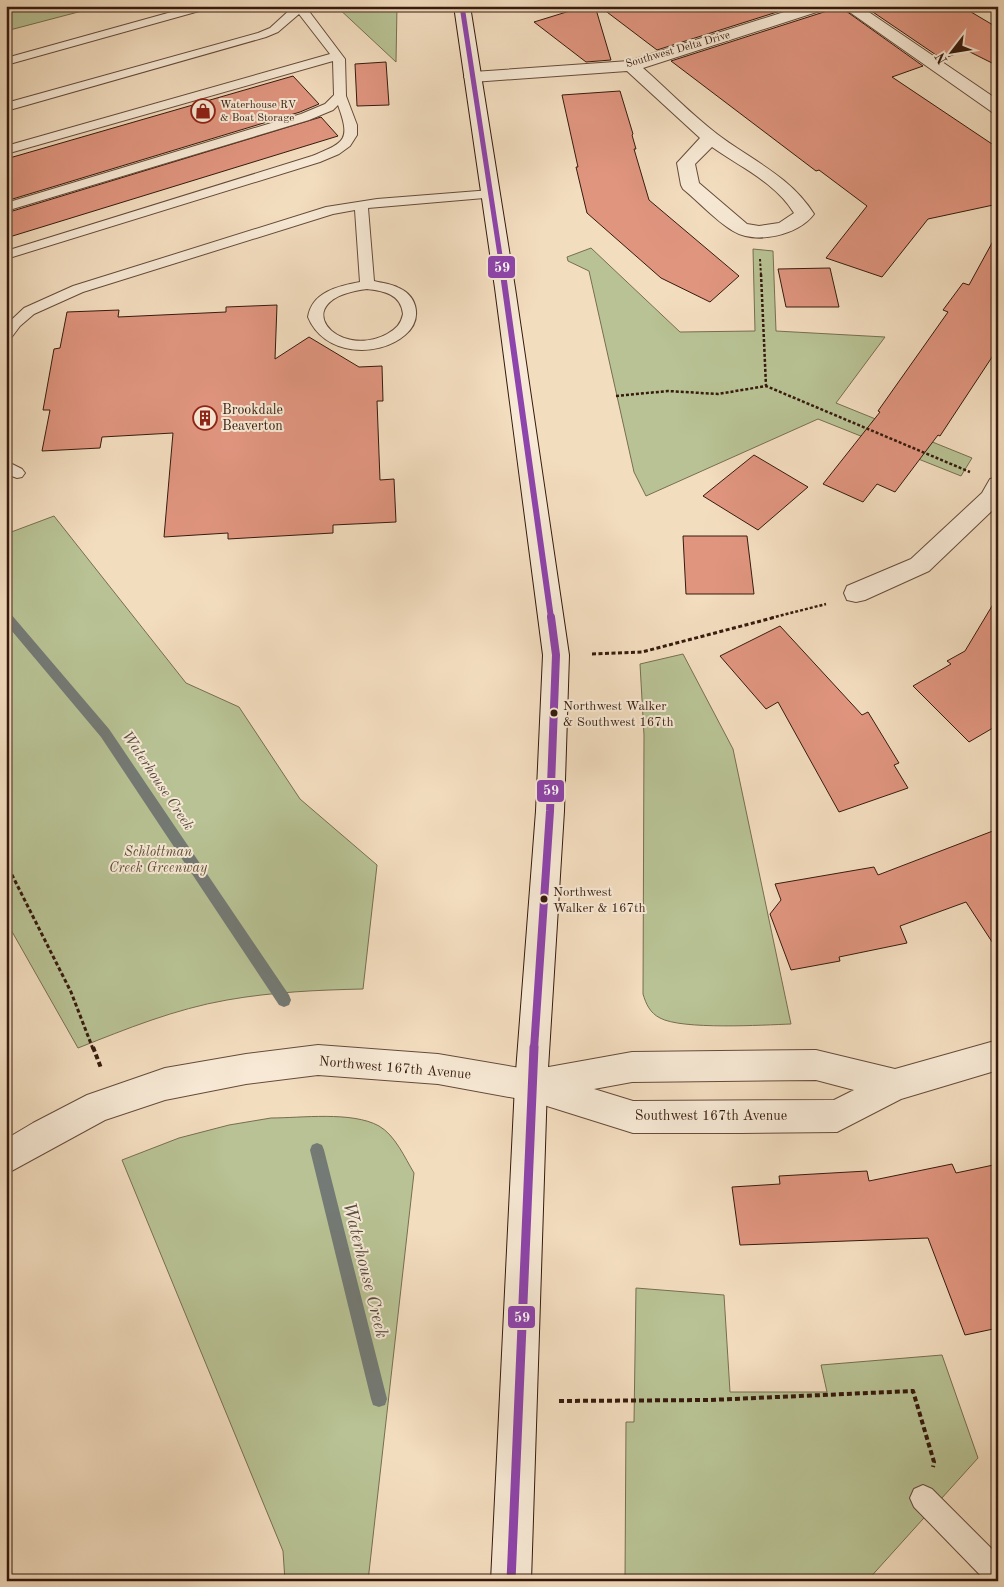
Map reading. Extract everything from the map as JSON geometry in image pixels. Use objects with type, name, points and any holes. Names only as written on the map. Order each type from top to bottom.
[{"type":"street","points":[[462,6],[491,194],[556,655],[550,811],[531,1085],[511,1581]]},
{"type":"street","name":"Southwest Delta Drive","points":[[473,78],[631,66],[820,6]]},
{"type":"street","points":[[849,6],[998,108]]},
{"type":"street","points":[[631,66],[712,138],[742,157],[799,202],[804,214],[785,228],[759,232],[741,228],[690,185],[686,164],[712,138]]},
{"type":"street","points":[[856,593],[920,564],[995,495]]},
{"type":"street","name":"Southwest 167th Avenue","points":[[531,1085],[633,1117],[837,1116],[895,1085],[998,1055]]},
{"type":"street","name":"Northwest 167th Avenue","points":[[6,1158],[44,1134],[98,1106],[165,1084],[246,1069],[318,1060],[447,1070],[531,1085]]},
{"type":"street","points":[[531,1085],[632,1067],[816,1065],[895,1085]]},
{"type":"lane","points":[[6,62],[206,6]]},
{"type":"lane","points":[[6,107],[262,35],[274,30],[299,7],[339,59],[340,96],[351,125],[351,136],[346,143],[335,151],[316,159],[6,256]]},
{"type":"lane","points":[[6,150],[337,56]]},
{"type":"lane","points":[[6,207],[305,117],[329,107],[340,96]]},
{"type":"lane","points":[[6,335],[15,323],[29,312],[78,289],[331,210],[361,205],[491,194]]},
{"type":"lane","points":[[361,205],[367,285]]},
{"type":"lane","points":[[367,285],[396,291],[405,299],[410,308],[411,318],[406,327],[389,339],[367,345],[336,341],[325,334],[318,326],[316,316],[319,306],[326,297],[345,288],[367,285]]},
{"type":"lane","points":[[923,1498],[998,1574]]},
{"type":"path","points":[[759,232],[766,386]]},
{"type":"path","points":[[616,396],[668,391],[718,394],[766,386],[971,473]]},
{"type":"path","points":[[556,655],[642,652],[815,608],[856,593]]},
{"type":"path","points":[[6,863],[71,992],[96,1055]]},
{"type":"path","points":[[518,1401],[710,1400],[913,1391],[934,1462],[923,1498]]},
{"type":"green space","points":[[6,6],[101,6],[6,31]]},
{"type":"green space","points":[[336,6],[397,6],[396,62]]},
{"type":"green space","points":[[591,248],[680,332],[755,331],[753,249],[773,251],[776,331],[885,337],[836,403],[972,458],[961,476],[818,419],[646,496],[634,472],[589,271],[568,261],[567,257]]},
{"type":"green space","name":"Schlottman Creek Greenway","points":[[54,516],[186,683],[239,707],[300,799],[377,865],[363,989],[278,993],[208,1004],[151,1020],[78,1048],[6,921],[6,534]]},
{"type":"green space","points":[[683,654],[733,749],[791,1024],[723,1026],[671,1022],[660,1018],[651,1011],[643,994],[644,735],[640,664]]},
{"type":"green space","points":[[341,1117],[368,1121],[379,1126],[390,1135],[414,1173],[368,1581],[285,1581],[283,1551],[122,1160],[179,1138],[229,1125],[271,1118]]},
{"type":"green space","points":[[636,1288],[724,1295],[730,1392],[827,1392],[821,1365],[942,1355],[978,1458],[867,1581],[625,1581],[626,1422],[634,1422]]},
{"type":"building","points":[[586,6],[595,6],[611,60],[586,62],[534,22]]},
{"type":"building","points":[[599,6],[796,6],[657,50]]},
{"type":"building","points":[[830,6],[839,6],[923,66],[892,77],[998,148],[998,204],[928,219],[882,277],[826,258],[867,206],[819,170],[816,171],[671,61],[827,11]]},
{"type":"building","points":[[864,6],[961,6],[998,28],[998,66],[966,50],[942,59]]},
{"type":"building","points":[[386,62],[389,105],[357,106],[355,64]]},
{"type":"building","points":[[293,76],[319,104],[300,112],[6,201],[6,159]]},
{"type":"building","points":[[620,91],[633,134],[636,149],[634,149],[649,200],[739,276],[710,302],[661,278],[587,213],[562,95]]},
{"type":"building","points":[[321,117],[338,136],[6,238],[6,213]]},
{"type":"building","points":[[998,232],[998,348],[940,436],[938,435],[895,492],[877,484],[863,502],[823,484],[880,412],[878,411],[948,312],[943,310],[963,283],[969,285]]},
{"type":"building","points":[[830,268],[839,307],[786,307],[778,269]]},
{"type":"building","name":"Brookdale Beaverton","points":[[277,305],[275,359],[309,337],[359,367],[382,366],[383,401],[377,401],[380,480],[394,479],[396,522],[333,525],[333,533],[228,539],[228,533],[164,537],[173,433],[102,437],[100,448],[42,451],[50,410],[43,410],[54,349],[60,348],[67,312],[119,310],[118,317],[226,312],[226,307]]},
{"type":"building","points":[[754,455],[808,487],[758,530],[703,496]]},
{"type":"building","points":[[683,536],[747,536],[754,594],[686,594]]},
{"type":"building","points":[[998,596],[998,725],[969,742],[913,686],[951,664],[947,661],[965,651]]},
{"type":"building","points":[[780,626],[862,715],[868,712],[899,763],[894,765],[908,788],[839,812],[778,702],[766,709],[720,656]]},
{"type":"building","points":[[998,829],[998,951],[966,902],[900,926],[907,943],[839,957],[840,961],[791,970],[770,914],[781,900],[775,884],[874,867],[878,875]]},
{"type":"building","points":[[952,1164],[956,1173],[998,1164],[998,1328],[965,1335],[928,1238],[740,1245],[732,1187],[780,1184],[779,1176],[867,1171],[869,1181]]},
{"type":"waterway","name":"Waterhouse Creek","points":[[6,616],[105,733],[284,1000]]},
{"type":"waterway","name":"Waterhouse Creek","points":[[317,1150],[379,1399]]},
{"type":"transit line","name":"59","points":[[462,6],[505,288],[556,655],[550,811],[531,1085],[511,1581]]},
{"type":"place","name":"Waterhouse RV & Boat Storage","points":[[203,111]]},
{"type":"place","name":"Brookdale Beaverton","points":[[205,418]]},
{"type":"place","name":"Northwest Walker & Southwest 167th","points":[[554,713]]},
{"type":"place","name":"Northwest Walker & 167th","points":[[544,899]]}]
